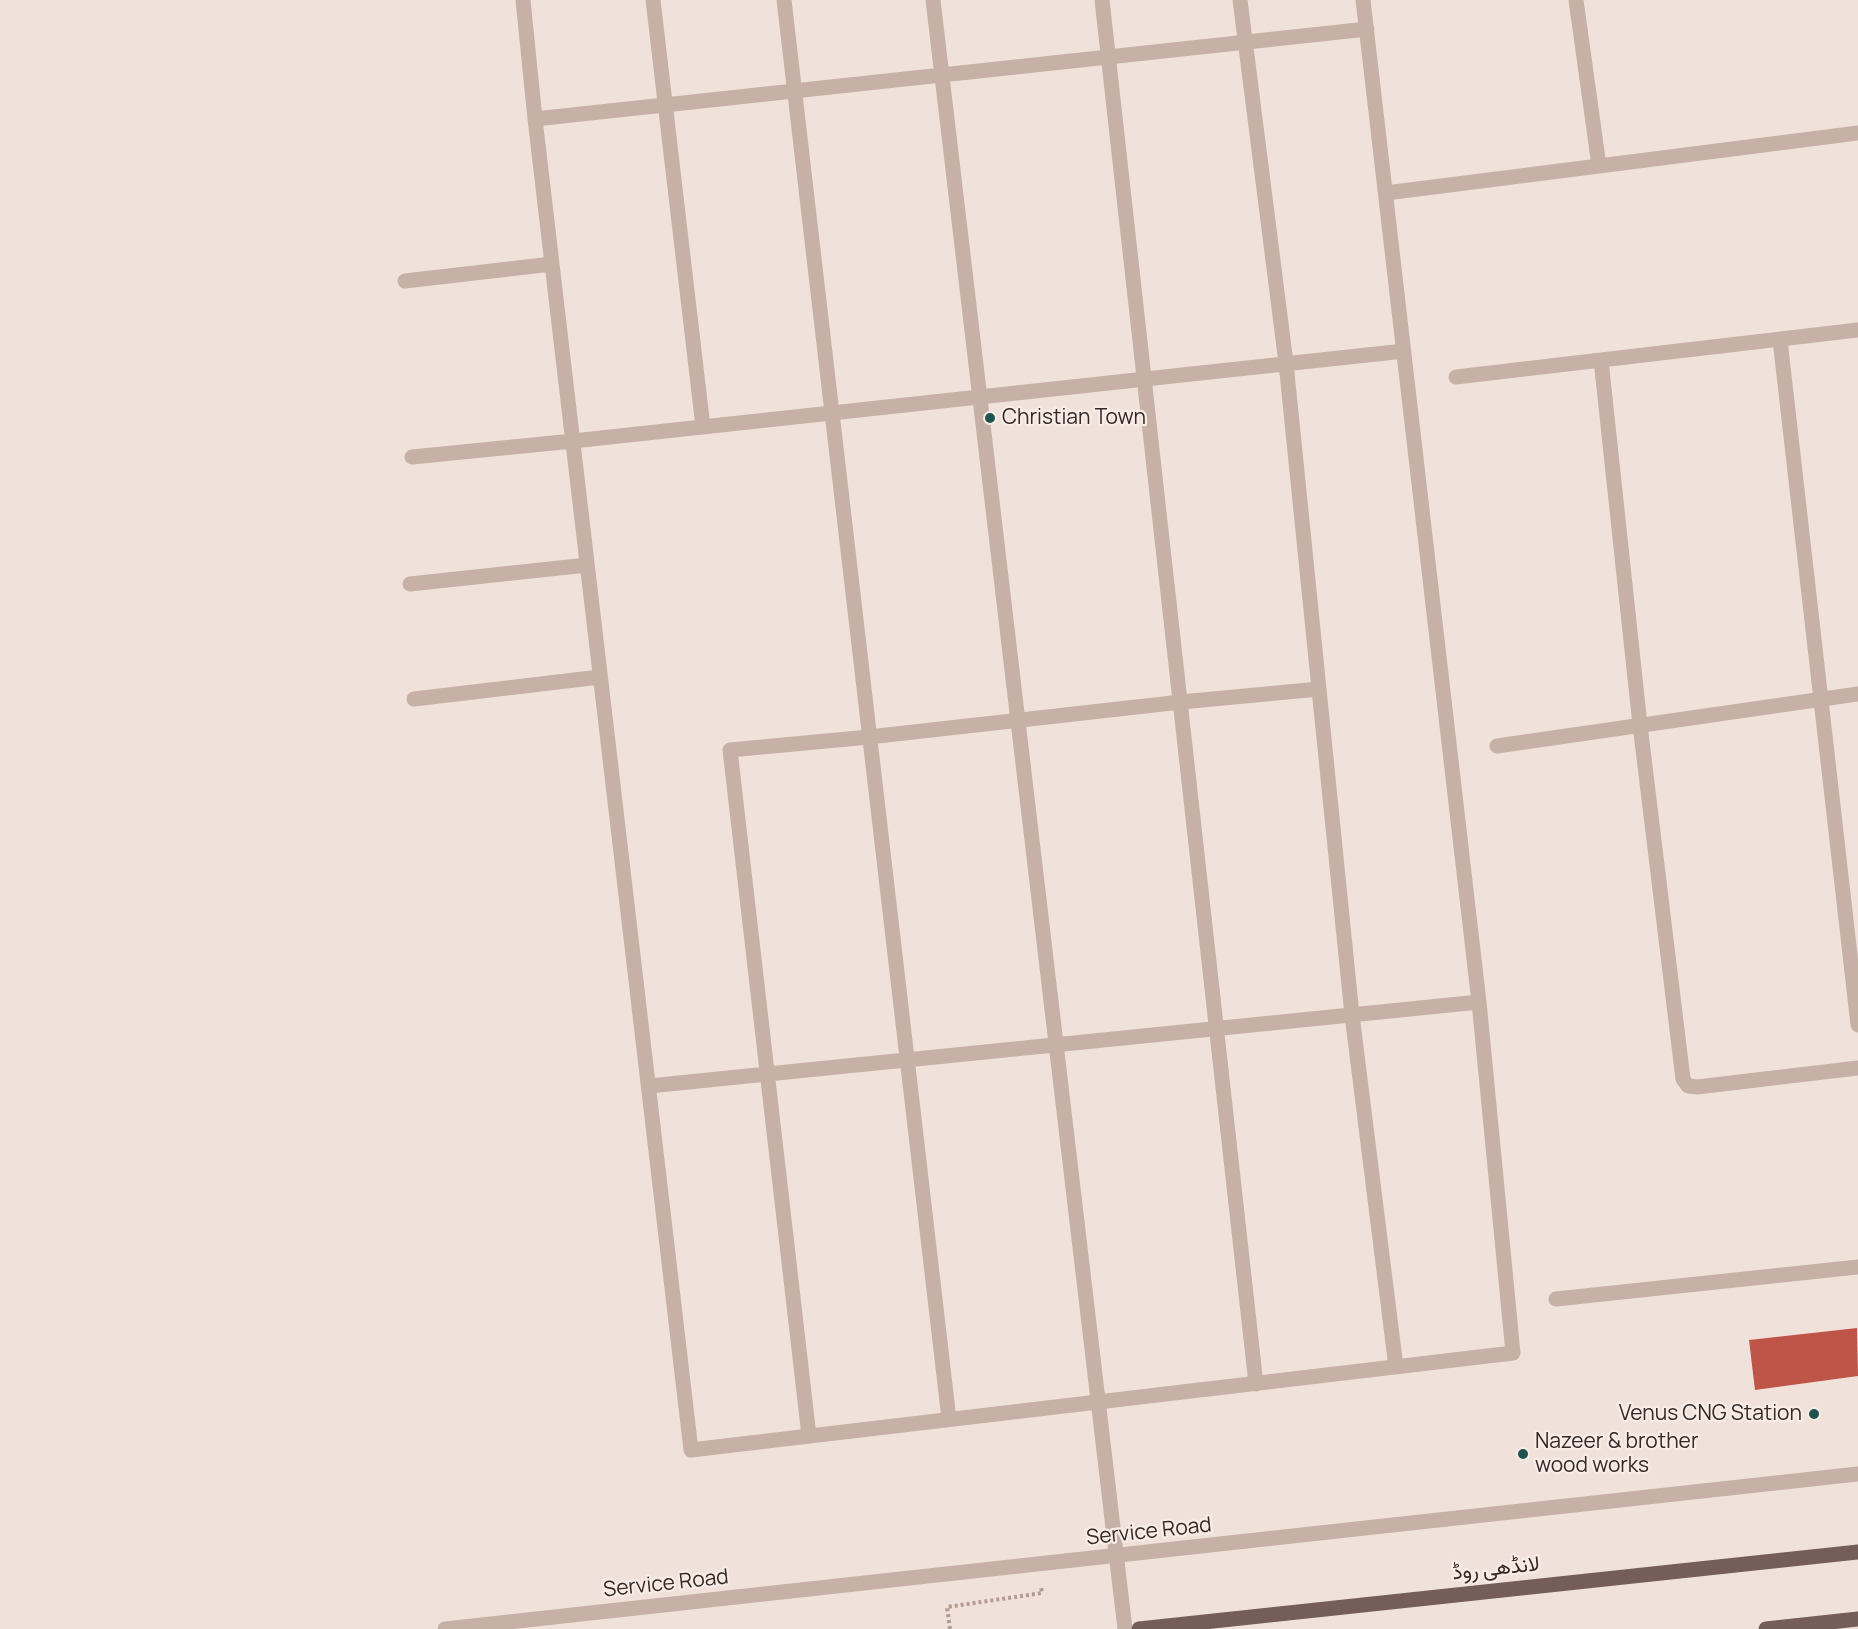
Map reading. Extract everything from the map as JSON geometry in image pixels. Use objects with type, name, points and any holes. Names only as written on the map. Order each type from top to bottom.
[{"type":"main road","name":"لانڈھی روڈ","points":[[1139,1629],[1858,1552]]},
{"type":"main road","points":[[1766,1629],[1858,1619]]},
{"type":"street","points":[[523,0],[691,1450],[1513,1353],[1479,1002],[1363,0]]},
{"type":"street","points":[[653,0],[704,427]]},
{"type":"street","points":[[784,0],[949,1419]]},
{"type":"street","points":[[933,0],[1125,1629]]},
{"type":"street","points":[[1102,0],[1257,1384]]},
{"type":"street","points":[[1240,0],[1286,363],[1352,1015],[1396,1367]]},
{"type":"street","points":[[1576,0],[1599,166]]},
{"type":"street","points":[[535,119],[1367,29]]},
{"type":"street","points":[[1386,193],[1858,133]]},
{"type":"street","points":[[405,281],[552,264]]},
{"type":"street","points":[[1456,377],[1858,330]]},
{"type":"street","points":[[1780,339],[1858,1025]]},
{"type":"street","points":[[412,457],[1404,351]]},
{"type":"street","points":[[1601,360],[1640,725],[1683,1078],[1688,1086],[1858,1068]]},
{"type":"street","points":[[410,584],[587,565]]},
{"type":"street","points":[[414,699],[600,677]]},
{"type":"street","points":[[809,1436],[730,750],[1319,689]]},
{"type":"street","points":[[1497,746],[1858,694]]},
{"type":"street","points":[[649,1086],[1479,1002]]},
{"type":"street","points":[[1556,1299],[1858,1267]]},
{"type":"street","name":"Service Road","points":[[445,1629],[1858,1474]]},
{"type":"path","points":[[950,1629],[947,1607],[1042,1593]]},
{"type":"building","points":[[1857,1328],[1858,1376],[1755,1390],[1749,1340]]},
{"type":"place","name":"Christian Town","points":[[990,418]]},
{"type":"place","name":"Venus CNG Station","points":[[1814,1414]]},
{"type":"place","name":"Nazeer & brother wood works","points":[[1523,1454]]}]
